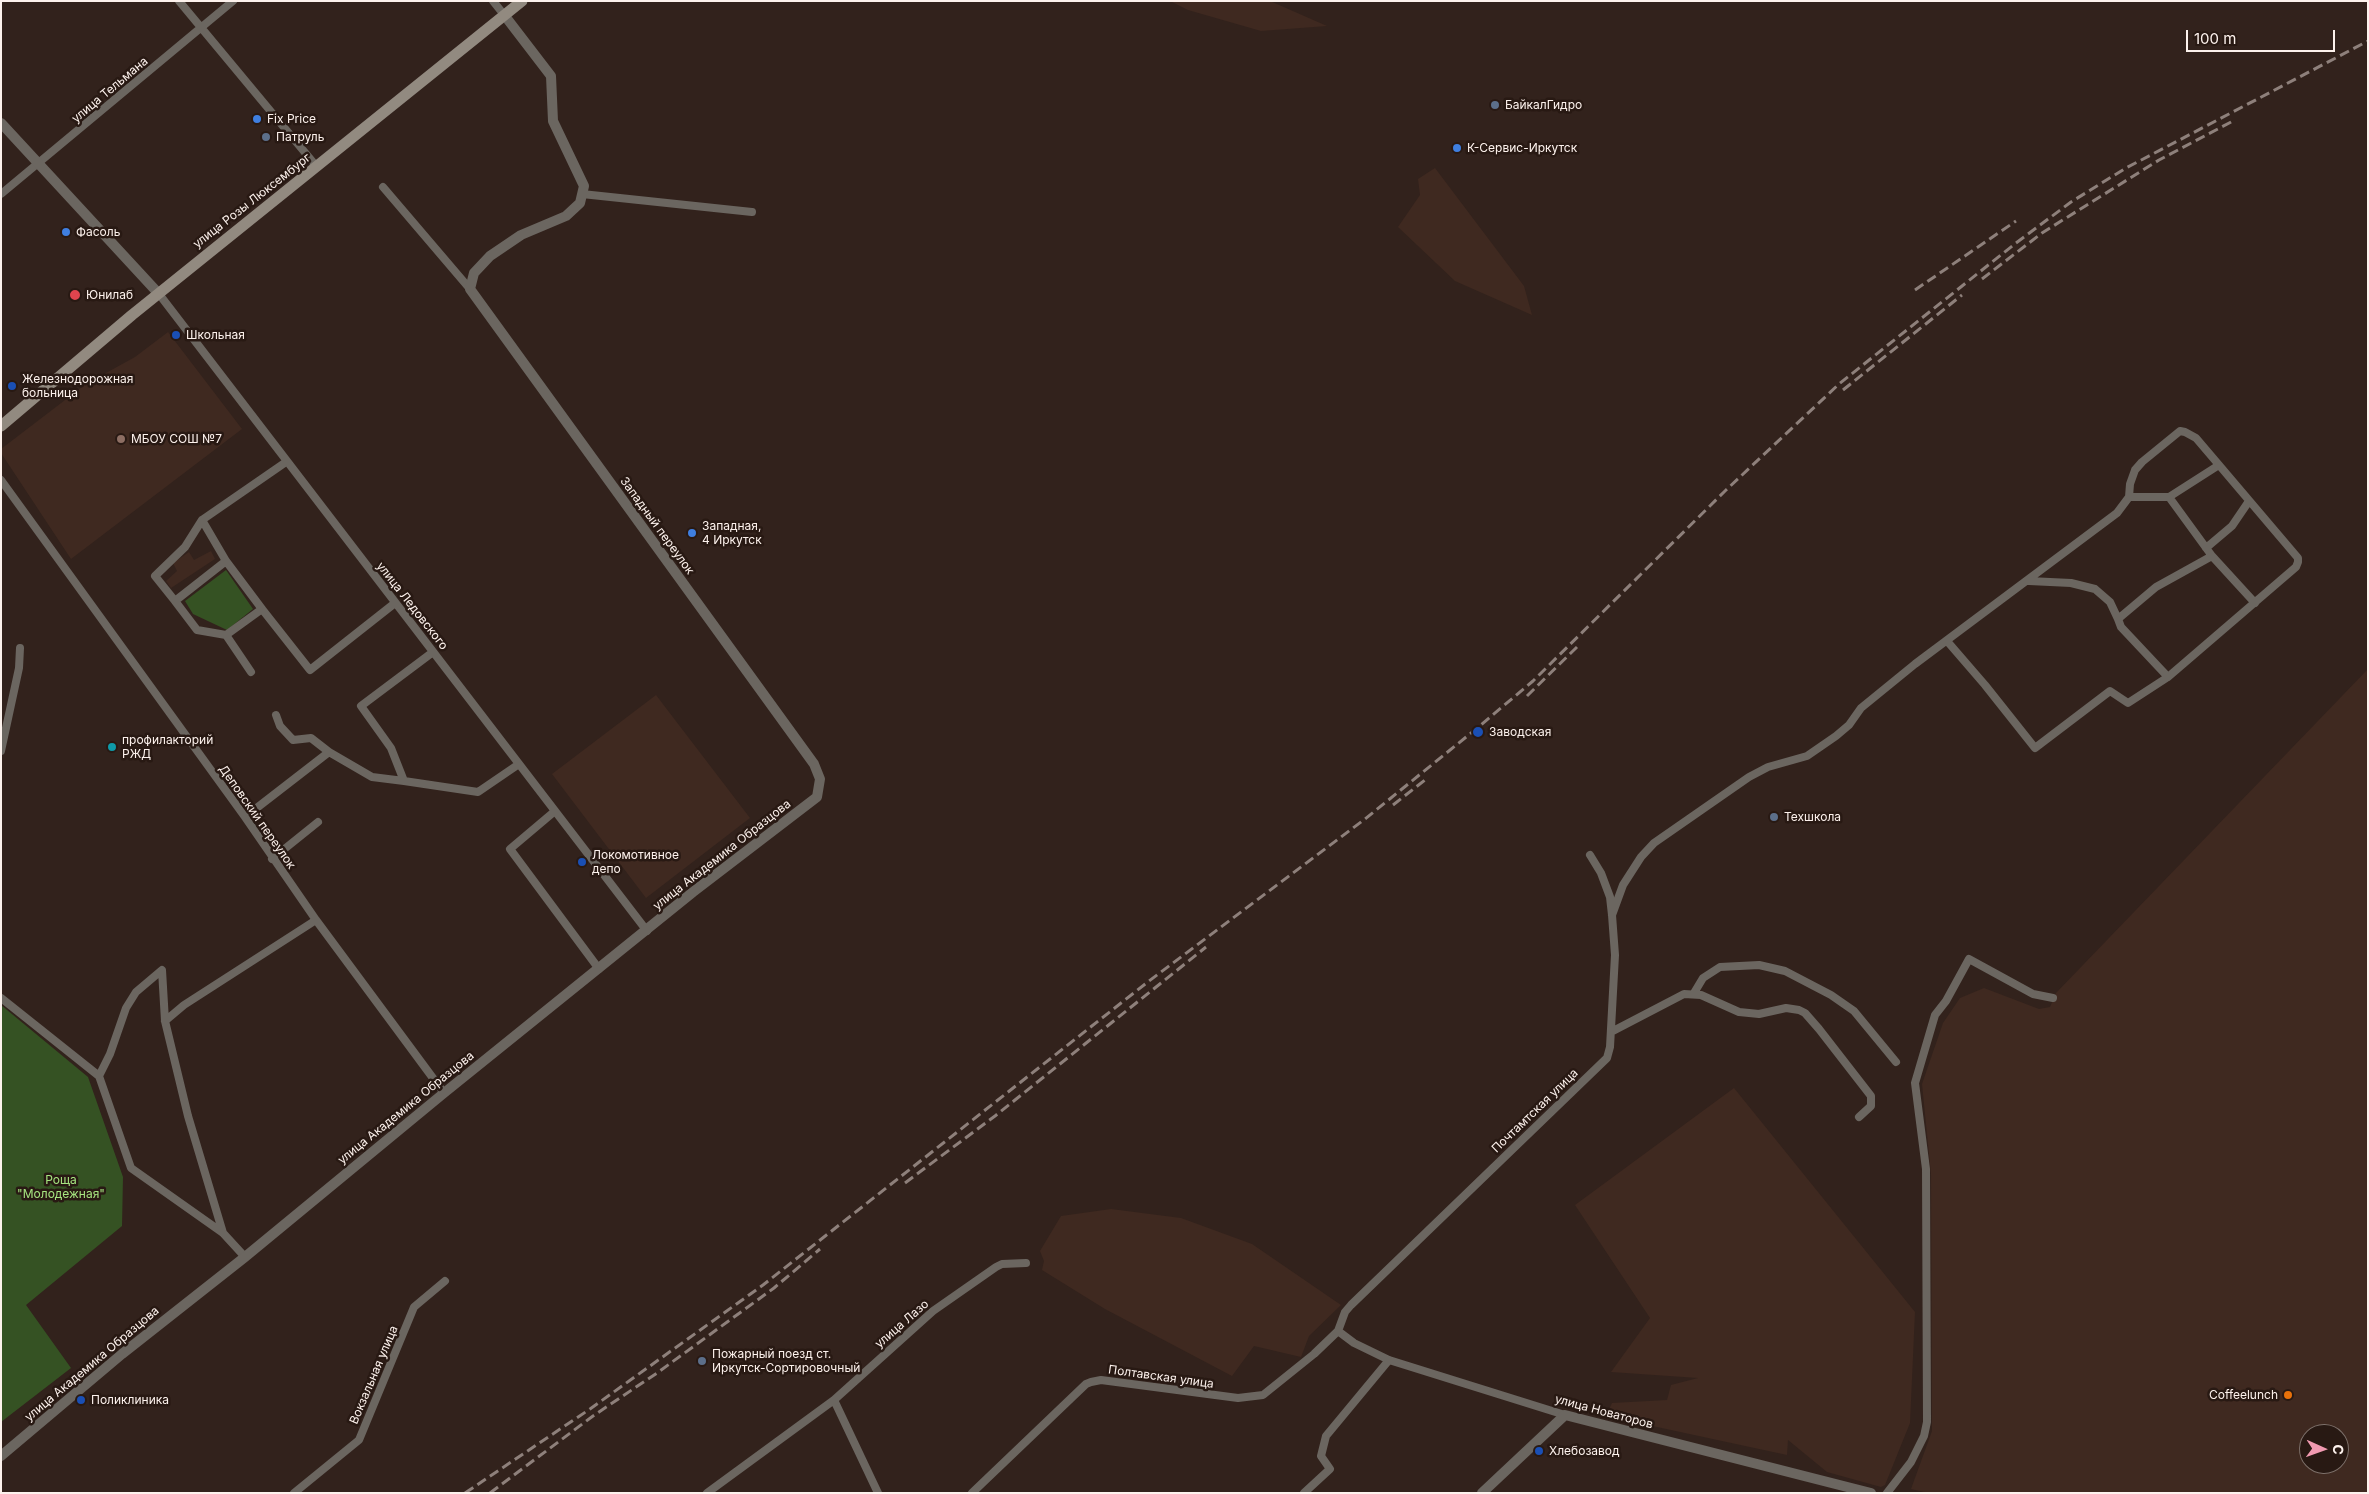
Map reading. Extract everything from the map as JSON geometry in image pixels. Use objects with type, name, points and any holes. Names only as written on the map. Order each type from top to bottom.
[{"type":"main road","name":"улица Розы Люксембург","points":[[1,426],[159,294],[522,1]]},
{"type":"street","points":[[179,1],[317,167]]},
{"type":"street","name":"улица Тельмана","points":[[1,194],[233,1]]},
{"type":"street","points":[[470,289],[474,273],[490,256],[521,234],[566,216],[580,203],[584,186],[553,121],[551,76],[493,1]]},
{"type":"street","points":[[1,123],[159,294]]},
{"type":"street","points":[[383,187],[470,289]]},
{"type":"street","points":[[582,194],[752,212]]},
{"type":"street","name":"Западный переулок","points":[[470,289],[814,764],[820,779]]},
{"type":"street","name":"улица Ледовского","points":[[159,294],[647,931]]},
{"type":"street","points":[[1612,915],[1623,885],[1641,857],[1654,842],[1749,777],[1768,767],[1807,756],[1836,736],[1850,725],[1861,708],[1947,641],[2118,513],[2129,497],[2130,484],[2135,470],[2142,462],[2180,432],[2196,438],[2298,558],[2296,567],[2168,677],[2128,704],[2110,691],[2035,748],[1947,641]]},
{"type":"street","points":[[262,609],[226,635],[197,630],[155,576],[186,547],[202,520],[286,462]]},
{"type":"street","points":[[2129,497],[2169,497],[2218,465]]},
{"type":"street","name":"Деповский переулок","points":[[1,480],[316,920],[444,1093]]},
{"type":"street","points":[[2169,497],[2212,556],[2255,603]]},
{"type":"street","points":[[2206,548],[2232,526],[2249,501]]},
{"type":"street","points":[[202,520],[226,560],[310,670],[395,603]]},
{"type":"street","points":[[2118,619],[2156,587],[2212,556]]},
{"type":"street","points":[[176,601],[226,560]]},
{"type":"street","points":[[2029,581],[2071,583],[2095,589],[2110,602],[2121,627],[2168,677]]},
{"type":"street","points":[[226,635],[251,672]]},
{"type":"street","points":[[1,751],[19,668],[20,648]]},
{"type":"street","points":[[404,781],[391,748],[361,706],[433,652]]},
{"type":"street","points":[[276,715],[280,726],[293,740],[311,738],[364,774],[478,792],[519,764]]},
{"type":"street","points":[[244,817],[329,752]]},
{"type":"street","name":"улица Академика Образцова","points":[[1,1456],[122,1354],[245,1257],[444,1093],[693,892],[817,797],[820,779]]},
{"type":"street","points":[[555,811],[510,849],[599,969]]},
{"type":"street","points":[[272,859],[318,822]]},
{"type":"street","name":"Почтамтская улица","points":[[1338,1331],[1345,1312],[1351,1305],[1606,1058],[1612,1032],[1615,955],[1612,915],[1610,897],[1601,873],[1590,855]]},
{"type":"street","points":[[165,1021],[184,1005],[316,920]]},
{"type":"street","points":[[1887,1493],[1911,1462],[1924,1436],[1927,1422],[1926,1169],[1915,1083],[1934,1014],[1946,1001],[1968,959],[2033,994],[2053,998]]},
{"type":"street","points":[[1694,993],[1703,978],[1720,967],[1759,965],[1785,971],[1831,995],[1854,1011],[1896,1062]]},
{"type":"street","points":[[99,1076],[131,1000],[136,992],[162,970],[165,1021],[188,1116],[222,1233]]},
{"type":"street","points":[[1612,1032],[1684,994],[1694,993],[1739,1012],[1759,1014],[1786,1008],[1804,1013],[1871,1096],[1871,1106],[1859,1117]]},
{"type":"street","points":[[1,998],[99,1076],[131,1168],[222,1233],[245,1257]]},
{"type":"street","name":"улица Лазо","points":[[707,1493],[834,1400],[933,1311],[996,1267],[1002,1264],[1026,1263]]},
{"type":"street","name":"Вокзальная улица","points":[[294,1493],[359,1440],[414,1307],[445,1281]]},
{"type":"street","name":"улица Новаторов","points":[[1338,1331],[1354,1343],[1389,1360],[1565,1415],[1871,1493]]},
{"type":"street","name":"Полтавская улица","points":[[972,1493],[1086,1384],[1101,1380],[1238,1398],[1262,1395],[1314,1354],[1338,1331]]},
{"type":"street","points":[[1304,1493],[1330,1469],[1321,1456],[1326,1436],[1389,1360]]},
{"type":"street","points":[[834,1400],[878,1493]]},
{"type":"street","points":[[1482,1493],[1565,1415]]},
{"type":"shaded area","points":[[1170,1],[1270,1],[1327,26],[1261,31],[1188,10]]},
{"type":"shaded area","points":[[1435,168],[1524,286],[1532,315],[1455,281],[1398,227],[1420,195],[1418,179]]},
{"type":"shaded area","name":"МБОУ СОШ №7","points":[[168,332],[242,429],[71,559],[1,453],[1,449],[86,384],[135,357]]},
{"type":"shaded area","points":[[211,551],[215,559],[171,588],[166,581],[177,571],[173,563],[189,552],[194,560]]},
{"type":"shaded area","points":[[2368,669],[2368,1493],[1929,1493],[1911,1489],[1932,1431],[1931,1174],[1922,1084],[1943,1023],[1960,998],[1984,988],[2039,1009],[2050,1007],[2056,993]]},
{"type":"shaded area","points":[[656,695],[750,818],[646,898],[552,774]]},
{"type":"shaded area","points":[[1734,1088],[1915,1312],[1910,1423],[1885,1485],[1881,1487],[1827,1472],[1788,1440],[1787,1455],[1606,1416],[1612,1403],[1667,1400],[1671,1385],[1698,1378],[1611,1372],[1650,1318],[1575,1205]]},
{"type":"shaded area","points":[[1111,1209],[1181,1218],[1252,1244],[1341,1305],[1309,1336],[1301,1357],[1254,1346],[1232,1376],[1105,1309],[1042,1270],[1044,1261],[1040,1251],[1061,1216]]},
{"type":"green space","points":[[226,570],[253,609],[227,630],[193,614],[185,601]]},
{"type":"green space","name":"Роща \"Молодежная\"","points":[[1,1005],[88,1077],[123,1177],[122,1226],[26,1305],[71,1368],[1,1422]]},
{"type":"railway","points":[[465,1493],[590,1409],[763,1285],[1149,981],[1365,819],[1533,681],[1725,491],[1839,384],[2016,243],[2071,202],[2126,168],[2368,41]]},
{"type":"railway","points":[[1982,279],[2042,233],[2159,160],[2233,121]]},
{"type":"railway","points":[[1915,290],[2016,221]]},
{"type":"railway","points":[[1843,390],[1962,295]]},
{"type":"railway","points":[[1527,696],[1577,647]]},
{"type":"railway","points":[[1393,805],[1425,780]]},
{"type":"railway","points":[[905,1183],[995,1116],[1206,947]]},
{"type":"railway","points":[[490,1493],[593,1416],[657,1373],[774,1288],[820,1249]]},
{"type":"place","name":"БайкалГидро","points":[[1495,105]]},
{"type":"place","name":"Fix Price","points":[[257,119]]},
{"type":"place","name":"Патруль","points":[[266,137]]},
{"type":"place","name":"К-Сервис-Иркутск","points":[[1457,148]]},
{"type":"place","name":"Фасоль","points":[[66,232]]},
{"type":"place","name":"Юнилаб","points":[[75,295]]},
{"type":"place","name":"Школьная","points":[[176,335]]},
{"type":"place","name":"Железнодорожная больница","points":[[12,386]]},
{"type":"place","name":"МБОУ СОШ №7","points":[[121,439]]},
{"type":"place","name":"Западная, 4 Иркутск","points":[[692,533]]},
{"type":"place","name":"Заводская","points":[[1478,732]]},
{"type":"place","name":"профилакторий РЖД","points":[[112,747]]},
{"type":"place","name":"Техшкола","points":[[1774,817]]},
{"type":"place","name":"Локомотивное депо","points":[[582,862]]},
{"type":"place","name":"Пожарный поезд ст. Иркутск-Сортировочный","points":[[702,1361]]},
{"type":"place","name":"Coffeelunch","points":[[2288,1395]]},
{"type":"place","name":"Поликлиника","points":[[81,1400]]},
{"type":"place","name":"Хлебозавод","points":[[1539,1451]]}]
